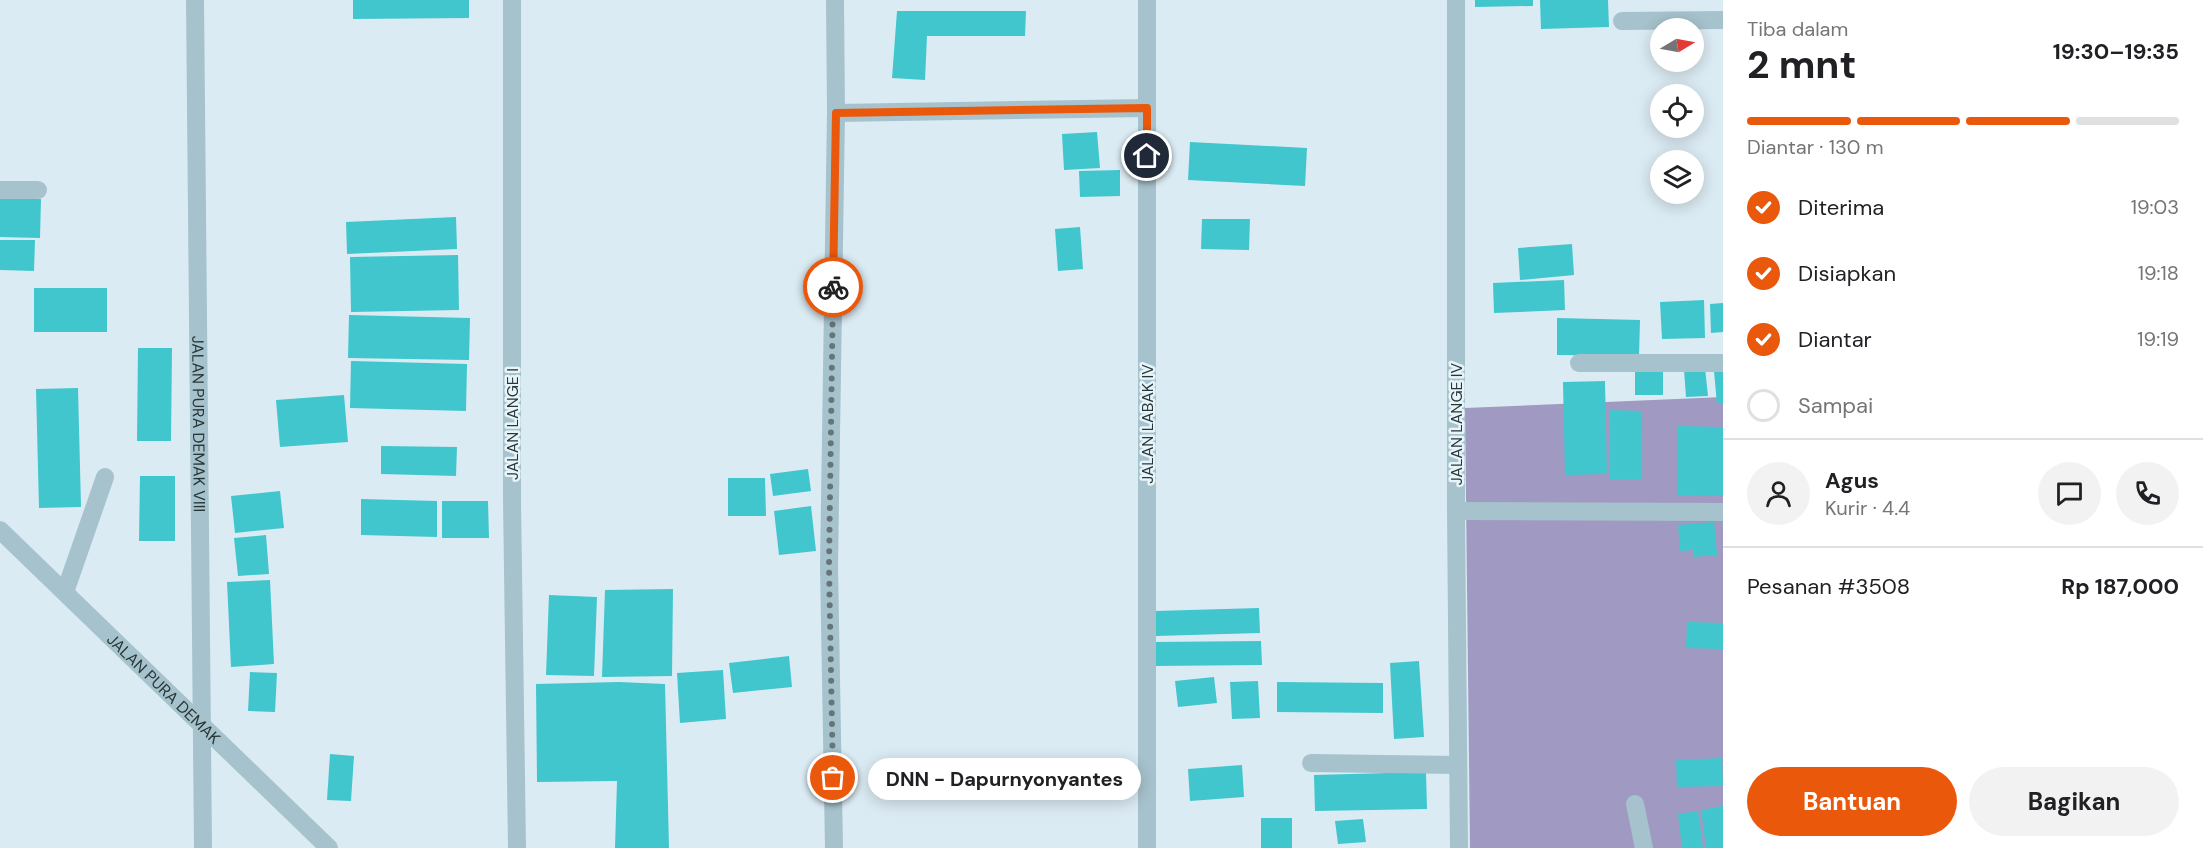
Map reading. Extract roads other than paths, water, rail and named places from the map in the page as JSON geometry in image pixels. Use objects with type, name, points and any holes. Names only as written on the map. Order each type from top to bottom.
[{"type":"street","name":"JALAN PURA DEMAK VIII","points":[[195,0],[203,848]]},
{"type":"street","name":"JALAN LANGE I","points":[[512,0],[512,501],[517,848]]},
{"type":"street","points":[[834,848],[829,566],[836,113],[835,0]]},
{"type":"street","name":"JALAN LABAK IV","points":[[1147,0],[1147,848]]},
{"type":"street","name":"JALAN LANGE IV","points":[[1456,0],[1456,511],[1459,848]]},
{"type":"street","points":[[1622,21],[1723,20]]},
{"type":"street","points":[[836,113],[1147,108]]},
{"type":"street","points":[[0,190],[38,190]]},
{"type":"street","points":[[1579,363],[1723,363]]},
{"type":"street","points":[[65,592],[105,477]]},
{"type":"street","points":[[1456,511],[1723,512]]},
{"type":"street","name":"JALAN PURA DEMAK","points":[[0,530],[329,848]]},
{"type":"street","points":[[1311,763],[1458,765]]},
{"type":"street","points":[[1635,804],[1644,848]]},
{"type":"place","name":"DNN - Dapurnyonyantes","points":[[833,778]]}]
